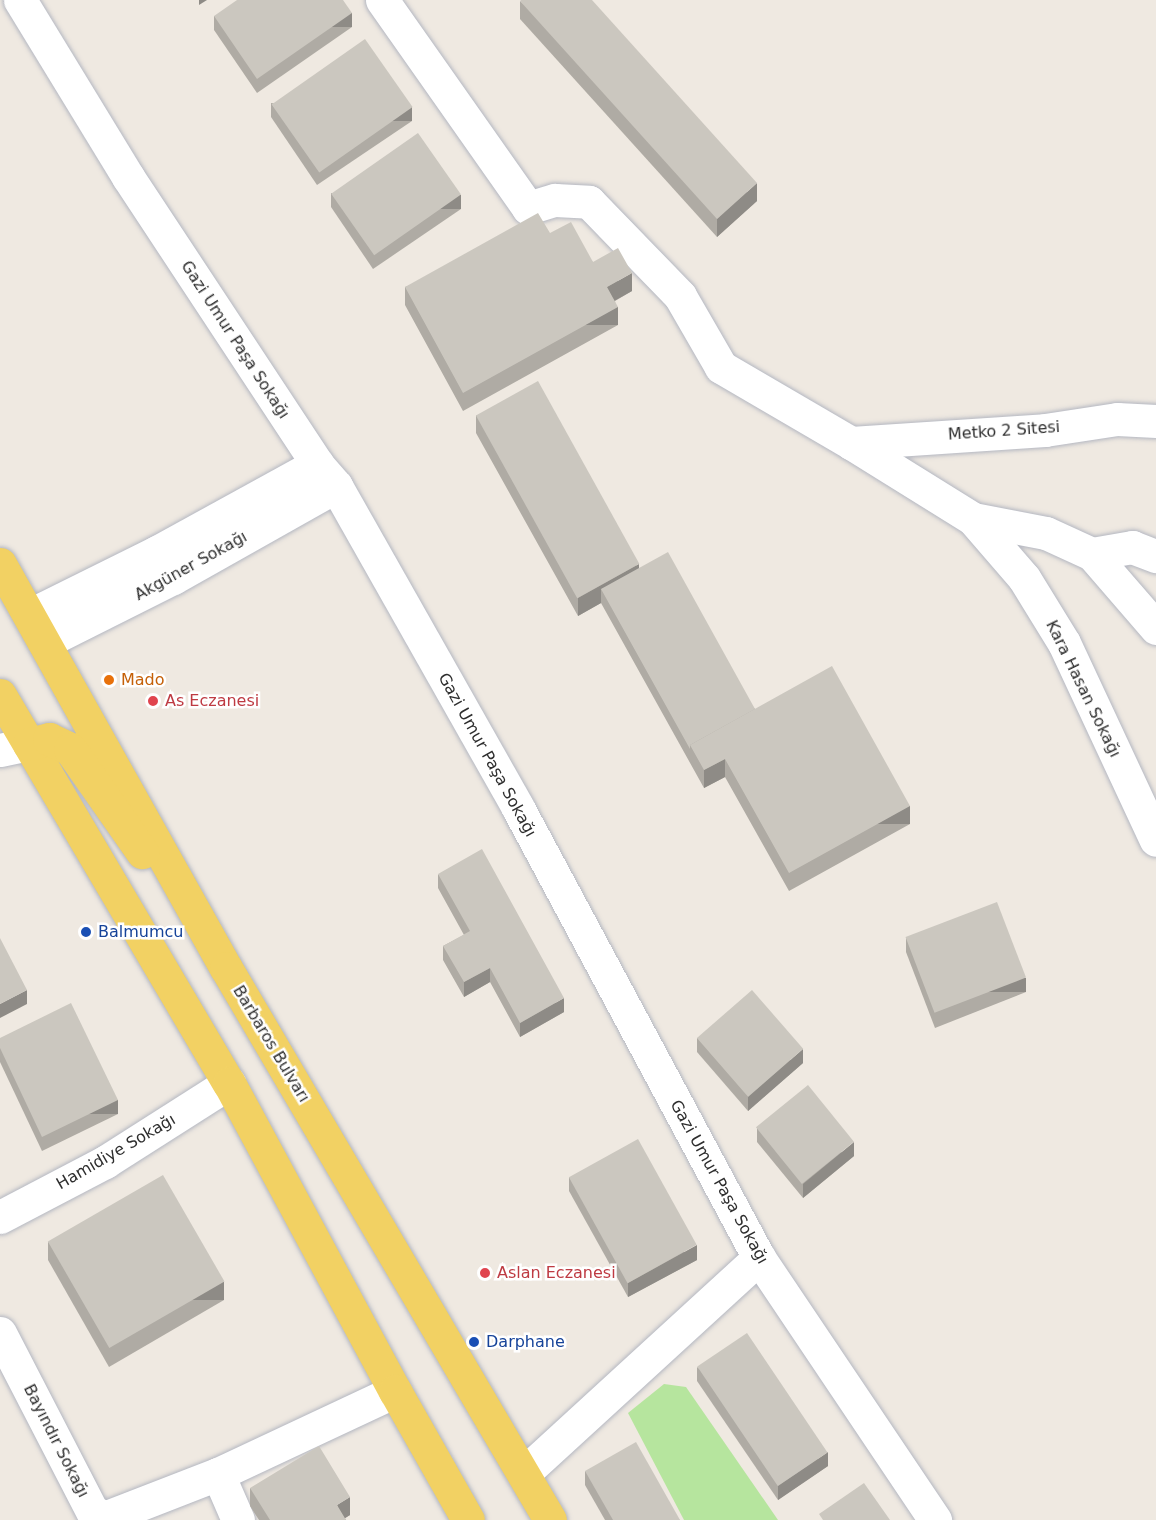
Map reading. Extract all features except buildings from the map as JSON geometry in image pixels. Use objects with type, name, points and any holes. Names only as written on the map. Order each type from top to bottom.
[{"type":"main road","name":"Barbaros Bulvarı","points":[[0,564],[190,904],[550,1520]]},
{"type":"main road","points":[[0,695],[15,747],[229,1083],[395,1391],[468,1520]]},
{"type":"main road","points":[[15,747],[49,739],[70,750],[138,848],[190,904]]},
{"type":"street","name":"Gazi Umur Paşa Sokağı","points":[[20,0],[128,177],[326,475],[518,808],[759,1258],[936,1520]]},
{"type":"street","points":[[382,0],[528,208],[555,200],[589,202],[680,296],[721,368],[851,443],[973,519],[1046,534],[1092,554],[1156,628]]},
{"type":"street","name":"Metko 2 Sitesi","points":[[851,443],[1045,430],[1117,419],[1156,421]]},
{"type":"street","name":"Akgüner Sokağı","points":[[38,629],[165,565],[326,475]]},
{"type":"street","name":"Kara Hasan Sokağı","points":[[973,519],[1024,578],[1064,643],[1156,840]]},
{"type":"street","points":[[1092,554],[1132,547],[1156,556]]},
{"type":"street","name":"Hamidiye Sokağı","points":[[0,1216],[105,1162],[229,1083]]},
{"type":"street","points":[[524,1473],[759,1258]]},
{"type":"street","name":"Bayındır Sokağı","points":[[0,1333],[93,1513],[107,1517],[218,1474],[395,1391]]},
{"type":"street","points":[[218,1474],[238,1520]]},
{"type":"green space","points":[[664,1384],[686,1387],[778,1520],[684,1520],[628,1413]]},
{"type":"place","name":"Mado","points":[[109,680]]},
{"type":"place","name":"As Eczanesi","points":[[153,701]]},
{"type":"place","name":"Balmumcu","points":[[86,932]]},
{"type":"place","name":"Aslan Eczanesi","points":[[485,1273]]},
{"type":"place","name":"Darphane","points":[[474,1342]]}]
